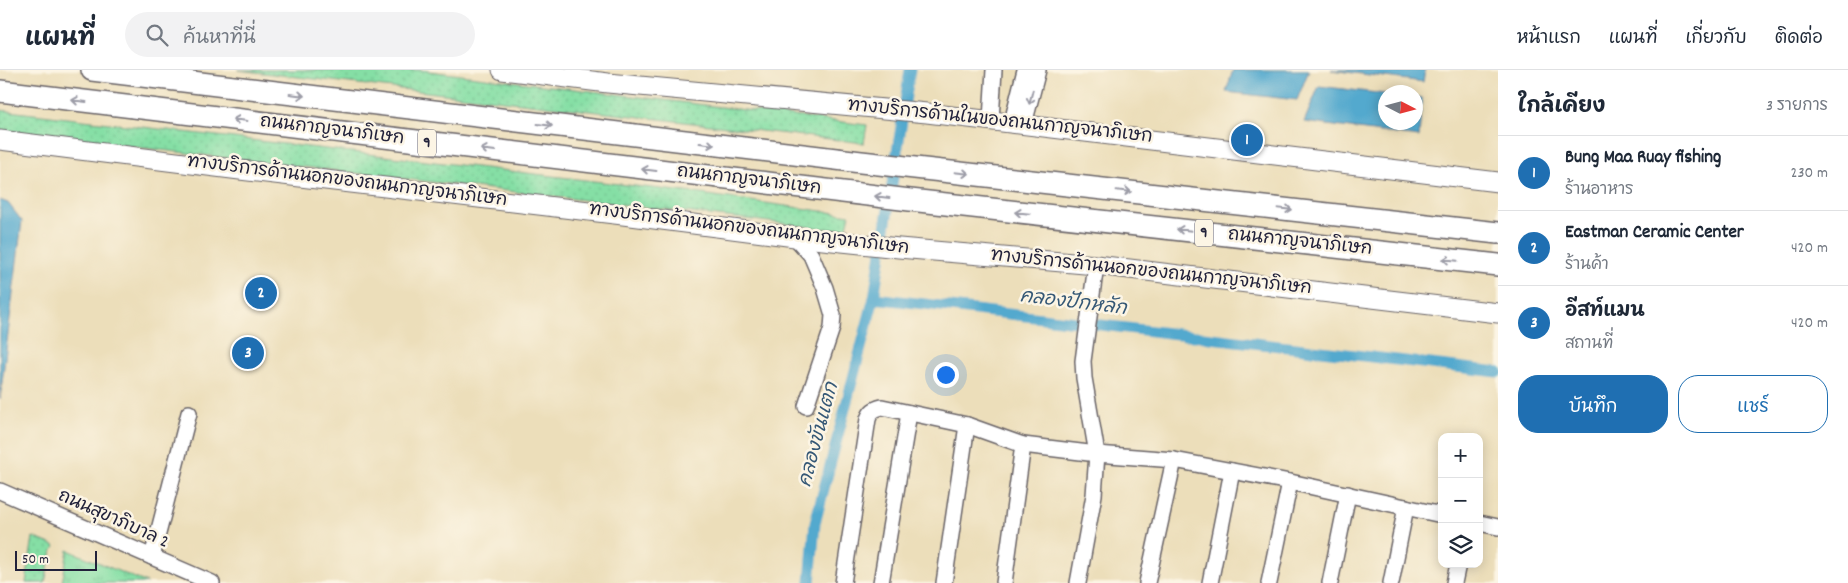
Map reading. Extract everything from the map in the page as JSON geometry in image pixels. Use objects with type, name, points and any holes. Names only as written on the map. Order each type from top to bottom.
[{"type":"highway","name":"ถนนกาญจนาภิเษก","points":[[92,70],[861,162],[1498,233]]},
{"type":"highway","name":"ถนนกาญจนาภิเษก","points":[[0,92],[854,194],[1498,265]]},
{"type":"main road","name":"ทางบริการด้านในของถนนกาญจนาภิเษก","points":[[502,70],[608,83],[1018,123],[1498,182]]},
{"type":"main road","name":"ทางบริการด้านนอกของถนนกาญจนาภิเษก","points":[[0,140],[796,237],[1096,265],[1498,313]]},
{"type":"street","points":[[991,120],[994,70]]},
{"type":"street","points":[[1018,123],[1025,70]]},
{"type":"street","points":[[1018,123],[1038,70]]},
{"type":"street","points":[[796,237],[811,255],[828,297],[833,315],[832,328],[806,406]]},
{"type":"street","points":[[1078,583],[1094,495],[1097,454],[1084,378],[1083,361],[1096,265]]},
{"type":"street","points":[[843,583],[870,413],[882,407],[967,425],[1023,445],[1097,454],[1174,460],[1290,482],[1438,514]]},
{"type":"street","points":[[152,557],[189,413]]},
{"type":"street","points":[[881,583],[909,413]]},
{"type":"street","points":[[944,583],[967,425]]},
{"type":"street","points":[[1004,583],[1023,445]]},
{"type":"street","points":[[1147,583],[1174,460]]},
{"type":"street","points":[[1210,583],[1232,471]]},
{"type":"street","points":[[1269,583],[1290,482]]},
{"type":"street","name":"ถนนสุขาภิบาล 2","points":[[0,490],[212,583]]},
{"type":"street","points":[[1330,583],[1348,494]]},
{"type":"street","points":[[1391,583],[1406,507]]},
{"type":"street","points":[[1483,524],[1498,527]]},
{"type":"street","points":[[1454,583],[1457,568]]},
{"type":"green space","points":[[238,70],[420,70],[867,125],[864,143]]},
{"type":"green space","points":[[0,110],[694,193],[850,215],[846,231],[0,131]]},
{"type":"green space","points":[[33,537],[55,546],[50,557],[45,583],[26,583]]},
{"type":"green space","points":[[68,550],[147,583],[62,583]]},
{"type":"water","points":[[1233,70],[1309,70],[1297,100],[1226,92]]},
{"type":"water","points":[[1331,70],[1425,70],[1423,82]]},
{"type":"water","points":[[1319,86],[1378,93],[1378,130],[1420,130],[1419,137],[1304,122]]},
{"type":"water","points":[[0,200],[8,203],[22,221],[0,399]]},
{"type":"waterway","name":"คลองขันแตก","points":[[810,583],[815,523],[874,298],[910,70]]},
{"type":"waterway","name":"คลองปักหลัก","points":[[874,298],[1498,372]]},
{"type":"place","name":"Bung Maa Ruay fishing","points":[[1247,140]]},
{"type":"place","name":"Eastman Ceramic Center","points":[[261,293]]},
{"type":"place","name":"อีสท์แมน","points":[[248,353]]}]
